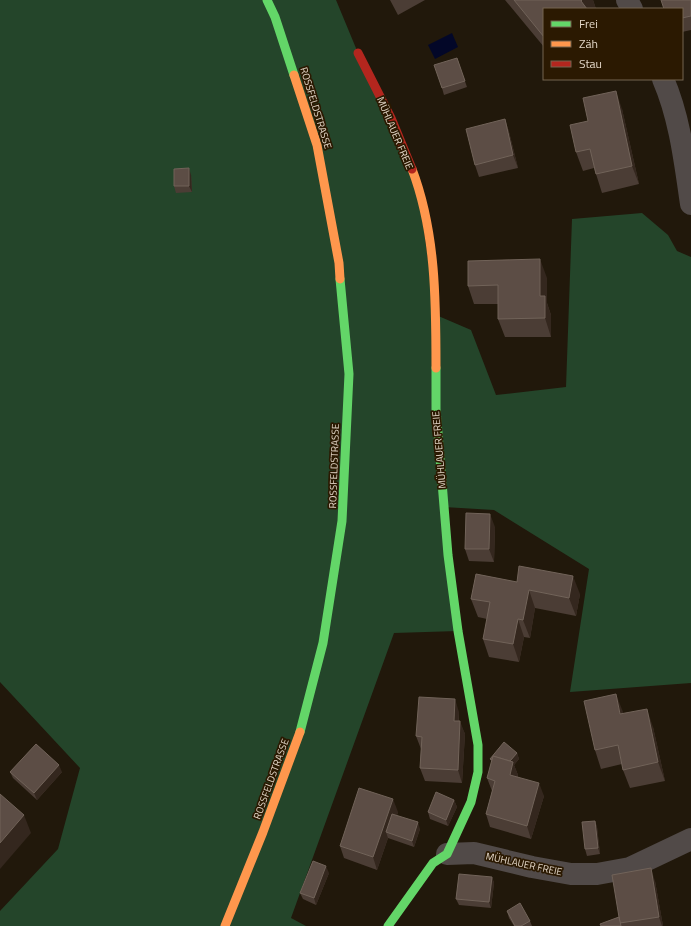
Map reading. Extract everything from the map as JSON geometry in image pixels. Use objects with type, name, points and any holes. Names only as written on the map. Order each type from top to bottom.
[{"type":"main road","name":"ROSSFELDSTRASSE","points":[[225,926],[263,832],[301,728],[323,643],[343,513],[349,374],[339,263],[317,145],[268,0]]},
{"type":"main road","name":"MÜHLAUER FREIE","points":[[358,53],[391,118],[417,183],[428,228],[433,276],[436,342],[436,409],[448,555],[458,631],[478,745],[478,772],[471,802],[447,854],[433,863],[388,926]]},
{"type":"street","points":[[664,80],[682,145],[691,204]]},
{"type":"street","name":"MÜHLAUER FREIE","points":[[447,854],[474,852],[532,867],[572,874],[597,874],[630,868],[691,839]]},
{"type":"green space","points":[[0,0],[336,0],[358,53],[417,183],[436,315],[471,330],[496,395],[566,387],[572,219],[642,213],[668,235],[677,251],[691,257],[691,683],[570,692],[589,569],[494,510],[444,507],[458,631],[394,633],[291,918],[306,926],[0,926],[0,911],[58,849],[80,768],[0,682]]},
{"type":"water","points":[[452,33],[458,47],[435,59],[428,45]]},
{"type":"building","points":[[514,0],[582,0],[581,1],[586,8],[543,8],[543,36]]},
{"type":"building","points":[[661,0],[691,0],[691,16],[683,18],[683,8],[664,8]]},
{"type":"building","points":[[457,58],[465,81],[442,88],[434,65]]},
{"type":"building","points":[[616,91],[632,166],[596,174],[590,149],[576,152],[570,125],[588,121],[583,98]]},
{"type":"building","points":[[505,119],[513,155],[475,165],[466,129]]},
{"type":"building","points":[[189,168],[189,186],[174,186],[174,169]]},
{"type":"building","points":[[540,259],[540,296],[545,296],[545,318],[498,319],[498,285],[468,286],[468,261]]},
{"type":"building","points":[[466,513],[490,514],[489,549],[465,549]]},
{"type":"building","points":[[519,566],[573,576],[569,598],[529,590],[523,620],[518,619],[513,644],[483,639],[490,602],[471,599],[476,574],[517,582]]},
{"type":"building","points":[[616,694],[620,714],[647,709],[658,762],[623,770],[618,745],[595,750],[584,701]]},
{"type":"building","points":[[419,697],[455,699],[454,721],[460,721],[458,770],[420,768],[422,737],[416,736]]},
{"type":"building","points":[[504,742],[517,753],[510,761],[493,756],[492,760],[490,759]]},
{"type":"building","points":[[36,744],[59,765],[34,793],[10,772]]},
{"type":"building","points":[[493,756],[513,762],[510,775],[539,783],[527,826],[486,814],[495,781],[487,778]]},
{"type":"building","points":[[359,788],[393,799],[373,857],[340,846]]},
{"type":"building","points":[[436,792],[454,800],[446,820],[428,812]]},
{"type":"building","points":[[0,794],[24,815],[0,843]]},
{"type":"building","points":[[392,814],[418,822],[412,841],[386,832]]},
{"type":"building","points":[[595,821],[598,848],[585,849],[582,822]]},
{"type":"building","points":[[313,861],[326,866],[314,898],[300,893]]},
{"type":"building","points":[[651,868],[659,917],[620,923],[612,875]]},
{"type":"building","points":[[459,874],[492,877],[489,902],[456,899]]},
{"type":"building","points":[[520,903],[530,921],[521,926],[515,926],[507,911]]},
{"type":"building","points":[[619,917],[621,926],[601,926],[600,924]]},
{"type":"traffic: fast","points":[[267,0],[275,17],[294,75]]},
{"type":"traffic: fast","points":[[300,732],[323,643],[342,521],[349,374],[340,279]]},
{"type":"traffic: fast","points":[[388,926],[433,863],[447,854],[471,802],[478,772],[478,745],[458,631],[448,555],[436,409],[436,368]]},
{"type":"traffic: slow","points":[[294,75],[317,145],[339,263],[340,279]]},
{"type":"traffic: slow","points":[[412,169],[426,217],[430,242],[435,293],[436,368]]},
{"type":"traffic: slow","points":[[225,926],[263,832],[300,732]]},
{"type":"traffic: jam","points":[[358,53],[391,118],[412,169]]}]
